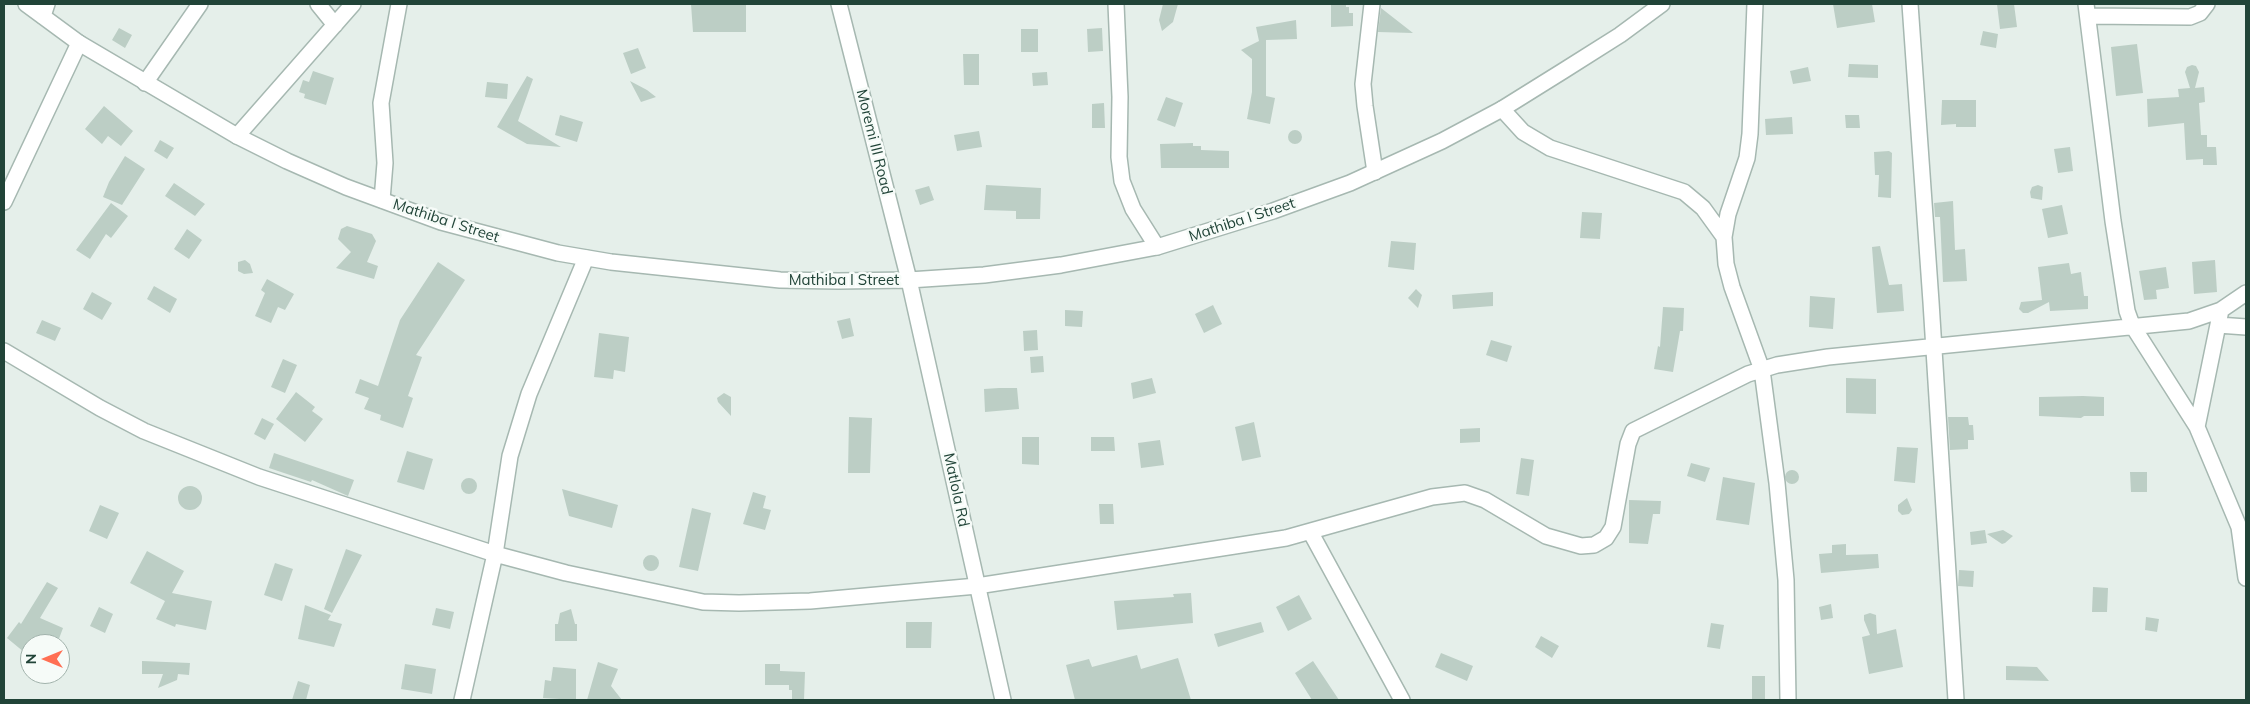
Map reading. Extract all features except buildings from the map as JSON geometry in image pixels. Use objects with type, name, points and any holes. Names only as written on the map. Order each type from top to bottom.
[{"type":"street","name":"Mathiba I Street","points":[[26,4],[45,10],[79,43],[237,136],[287,162],[441,222],[495,238],[586,258],[690,272],[780,280],[909,280],[984,275],[1051,266],[1157,247],[1272,211],[1375,172],[1442,141],[1502,109],[1620,35],[1661,4]]},
{"type":"street","points":[[145,83],[200,4]]},
{"type":"street","points":[[318,4],[335,25]]},
{"type":"street","points":[[237,136],[353,4]]},
{"type":"street","points":[[382,200],[385,163],[381,103],[399,4]]},
{"type":"street","name":"Moremi III Road","points":[[839,4],[909,280]]},
{"type":"street","points":[[1116,4],[1120,97],[1119,158],[1122,181],[1133,209],[1157,247]]},
{"type":"street","points":[[1372,4],[1364,84],[1365,106],[1375,172]]},
{"type":"street","points":[[1754,4],[1750,134],[1747,158],[1728,214],[1724,237],[1726,264],[1732,287],[1762,370],[1777,483],[1786,572],[1788,700]]},
{"type":"street","points":[[1910,4],[1956,700]]},
{"type":"street","points":[[2207,4],[2200,13],[2190,17],[2087,10],[2113,221],[2124,297],[2132,326],[2197,427],[2239,528],[2246,578]]},
{"type":"street","points":[[4,202],[79,43]]},
{"type":"street","points":[[1502,109],[1523,132],[1550,148],[1684,192],[1698,203],[1724,237]]},
{"type":"street","points":[[462,700],[495,554],[510,456],[529,394],[586,258]]},
{"type":"street","name":"Matlola Rd","points":[[909,280],[1003,700]]},
{"type":"street","points":[[2197,427],[2220,318],[2246,293]]},
{"type":"street","points":[[4,351],[100,408],[144,431],[260,477],[495,554],[566,573],[703,602],[739,603],[810,601],[977,586],[1311,532],[1432,497],[1465,493],[1485,500],[1546,536],[1581,546],[1594,545],[1606,538],[1613,528],[1628,444],[1633,431],[1762,370],[1800,361],[2220,318],[2246,327]]},
{"type":"street","points":[[1311,532],[1402,700]]}]
